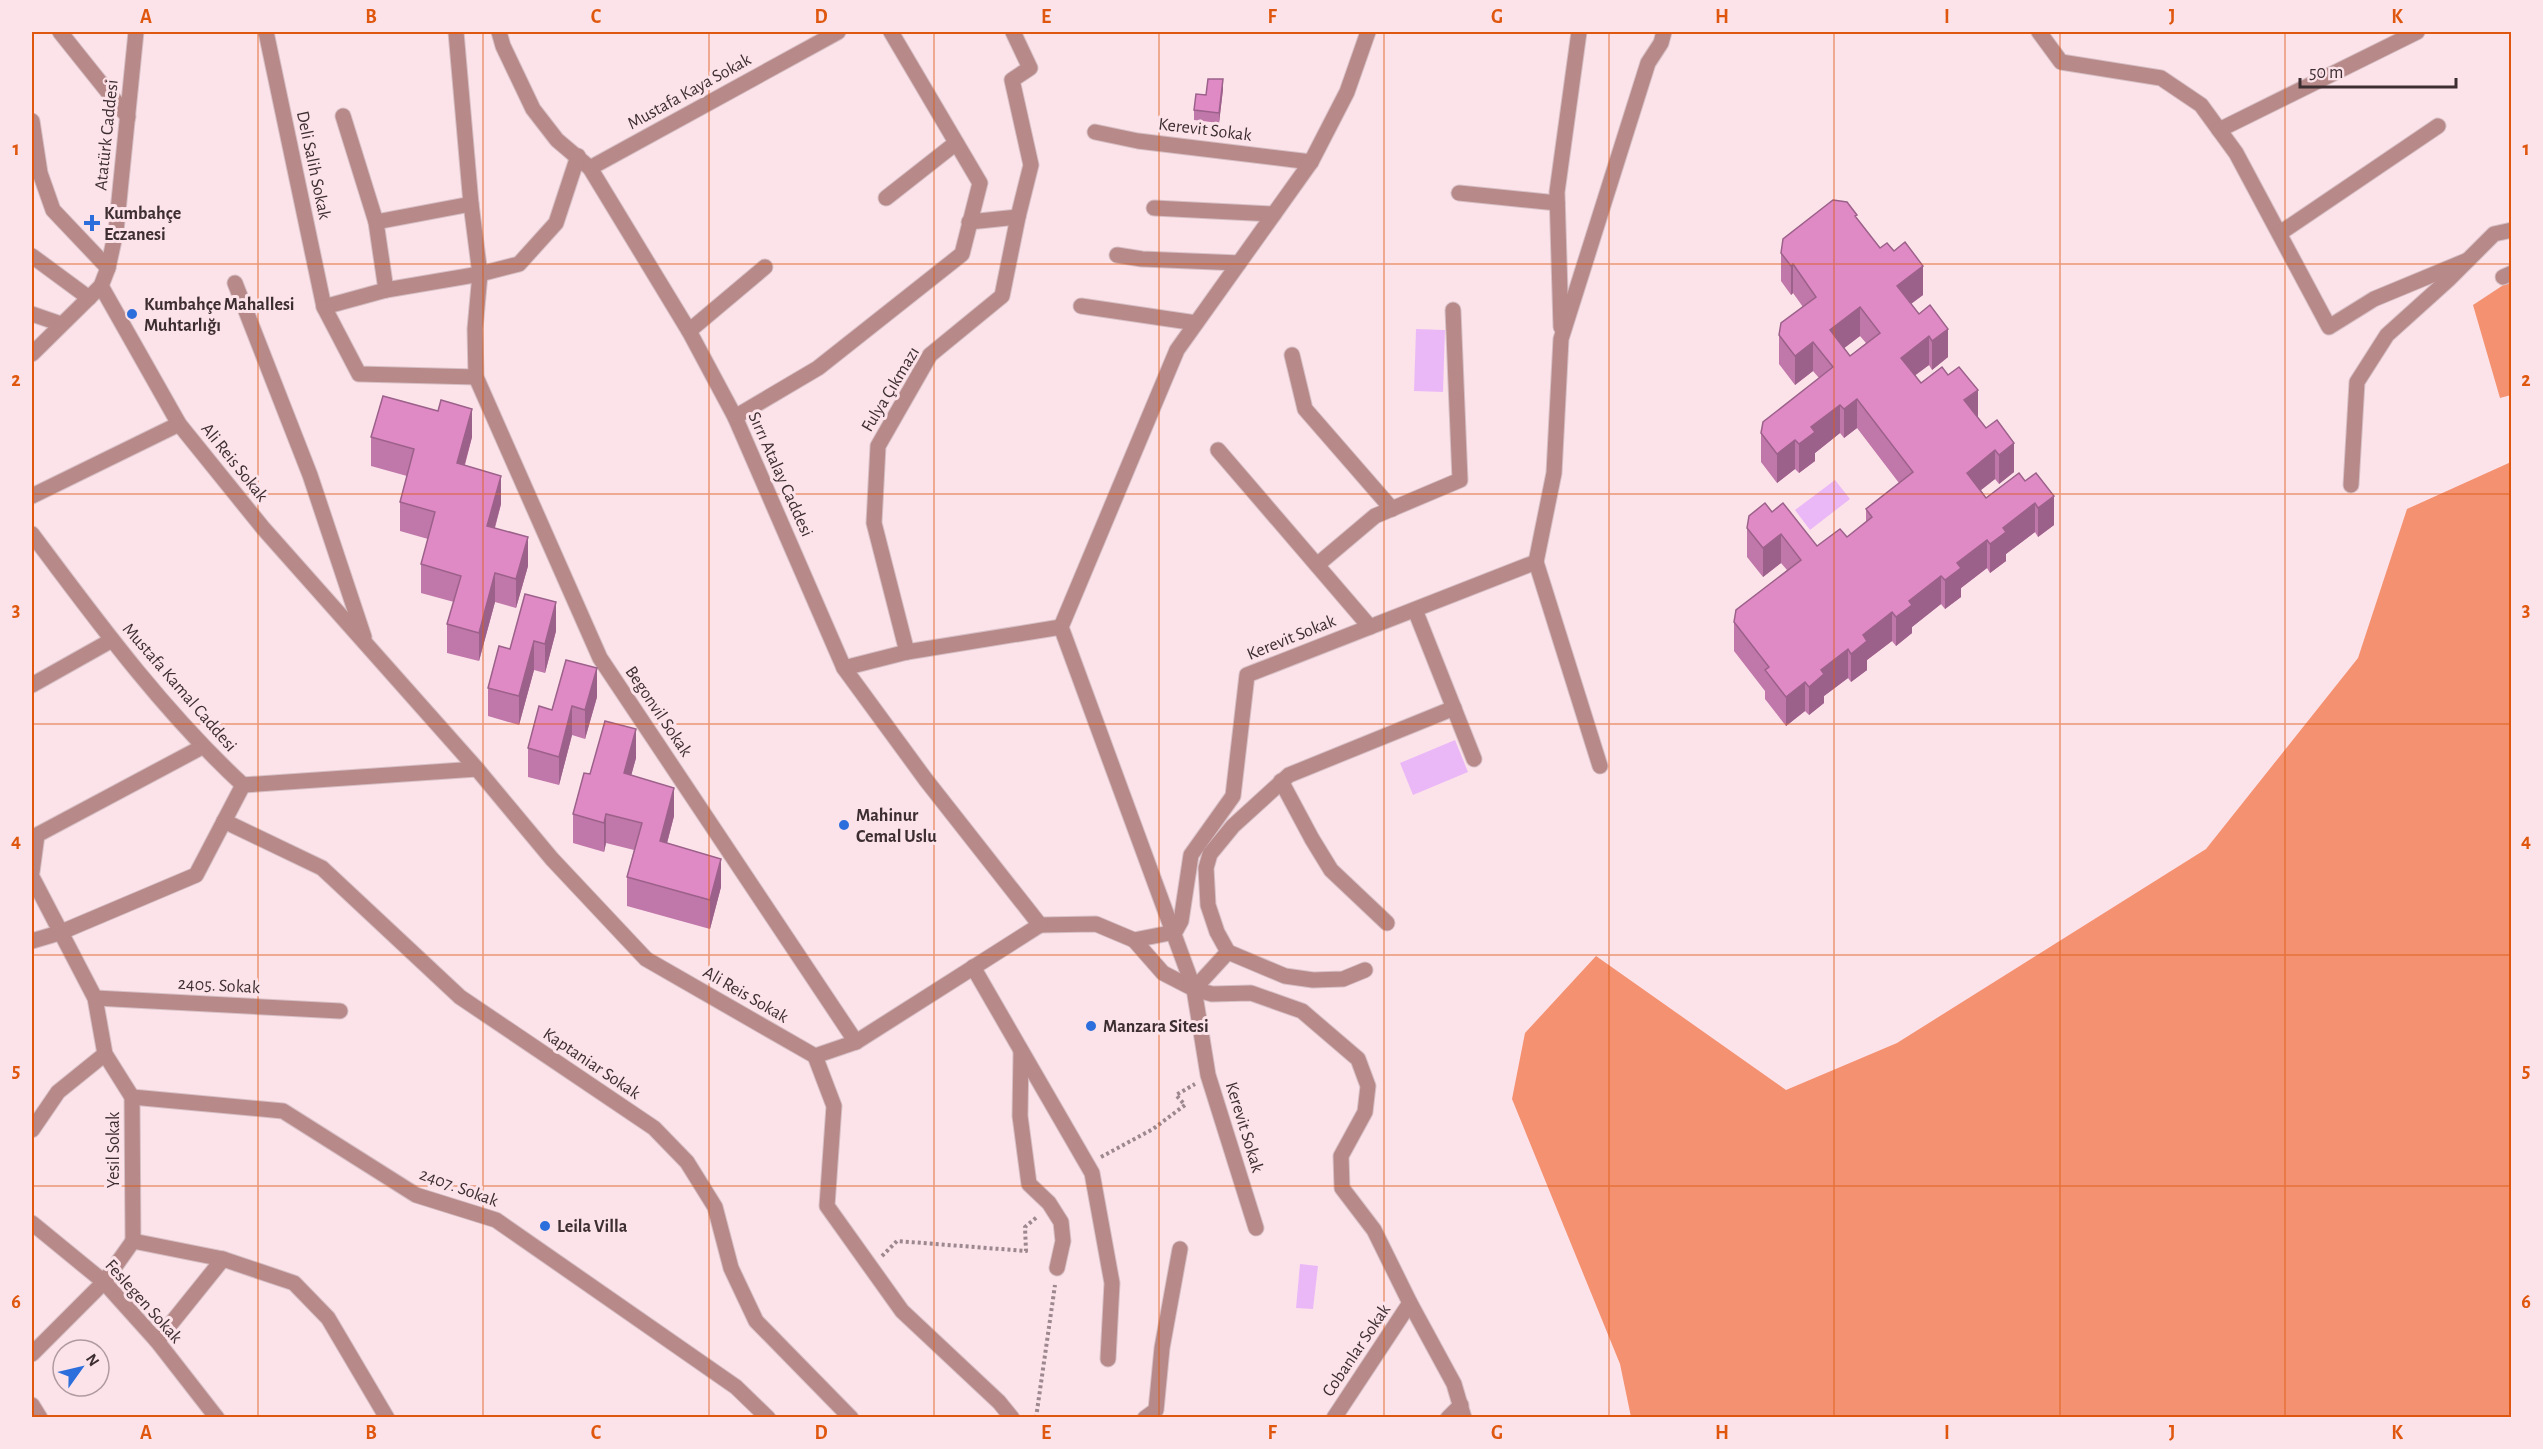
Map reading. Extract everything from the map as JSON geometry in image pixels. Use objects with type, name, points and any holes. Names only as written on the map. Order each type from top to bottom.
[{"type":"street","points":[[60,32],[128,117]]},
{"type":"street","name":"Atatürk Caddesi","points":[[32,354],[101,286],[108,268],[116,231],[136,32]]},
{"type":"street","name":"Deli Salih Sokak","points":[[266,32],[324,307],[359,374],[476,377]]},
{"type":"street","points":[[456,32],[471,204],[480,274],[475,329],[476,377]]},
{"type":"street","name":"Sırrı Atalay Caddesi","points":[[499,32],[503,46],[533,108],[558,140],[590,168],[689,331],[735,417],[844,668],[926,780],[1040,925]]},
{"type":"street","name":"Mustafa Kaya Sokak","points":[[590,168],[838,32]]},
{"type":"street","points":[[735,417],[818,368],[962,254],[980,183],[891,32]]},
{"type":"street","name":"Fulya Çıkmazı","points":[[907,652],[874,523],[878,446],[930,355],[1002,296],[1031,165],[1012,80],[1030,68],[1013,32]]},
{"type":"street","points":[[844,668],[907,652],[1061,627],[1177,350],[1311,162],[1347,92],[1368,32]]},
{"type":"street","points":[[1579,32],[1557,192],[1561,339],[1554,473],[1536,562],[1599,766]]},
{"type":"street","points":[[1561,339],[1648,63],[1664,32]]},
{"type":"street","points":[[2040,32],[2061,62],[2161,78],[2201,105],[2235,153],[2330,327],[2374,299],[2468,260]]},
{"type":"street","points":[[2219,130],[2417,32]]},
{"type":"street","points":[[343,116],[376,222],[386,290]]},
{"type":"street","points":[[32,121],[35,163],[53,210],[108,268]]},
{"type":"street","points":[[2280,233],[2438,126]]},
{"type":"street","name":"Kerevit Sokak","points":[[1095,132],[1138,141],[1311,162]]},
{"type":"street","points":[[886,198],[956,143]]},
{"type":"street","points":[[324,307],[386,290],[480,274],[519,264],[556,223],[578,156]]},
{"type":"street","points":[[1460,193],[1557,203]]},
{"type":"street","points":[[376,222],[471,204]]},
{"type":"street","points":[[1154,208],[1274,214]]},
{"type":"street","points":[[969,222],[1018,217]]},
{"type":"street","points":[[2351,485],[2357,382],[2387,335],[2494,234],[2511,230]]},
{"type":"street","points":[[1117,255],[1143,259],[1239,263]]},
{"type":"street","points":[[32,256],[89,298]]},
{"type":"street","points":[[689,331],[765,267]]},
{"type":"street","name":"Ali Reis Sokak","points":[[235,283],[310,475],[366,643]]},
{"type":"street","name":"Ali Reis Sokak","points":[[101,286],[179,424],[263,528],[477,769],[552,859],[646,959],[815,1056]]},
{"type":"street","points":[[1081,306],[1196,323]]},
{"type":"street","points":[[1317,565],[1375,516],[1460,480],[1453,310]]},
{"type":"street","points":[[32,314],[61,324]]},
{"type":"street","points":[[1292,355],[1305,409],[1392,509]]},
{"type":"street","name":"Begonvil Sokak","points":[[476,377],[600,658],[856,1042]]},
{"type":"street","points":[[32,496],[179,424]]},
{"type":"street","points":[[1218,450],[1370,627]]},
{"type":"street","name":"Mustafa Kamal Caddesi","points":[[32,534],[112,640],[202,747],[243,785]]},
{"type":"street","name":"Kerevit Sokak","points":[[1175,932],[1180,921],[1191,855],[1233,796],[1247,675],[1536,562]]},
{"type":"street","points":[[1415,610],[1474,759]]},
{"type":"street","name":"Kerevit Sokak","points":[[1061,627],[1175,932],[1194,989],[1208,1075],[1256,1228]]},
{"type":"street","points":[[32,685],[112,640]]},
{"type":"street","points":[[1365,970],[1343,979],[1313,980],[1285,976],[1228,952],[1217,932],[1208,905],[1206,868],[1210,854],[1233,826],[1289,775],[1454,708]]},
{"type":"street","points":[[32,872],[37,835],[202,747]]},
{"type":"street","points":[[32,941],[59,933],[196,875],[243,785],[477,769]]},
{"type":"street","points":[[1281,781],[1331,870],[1387,923]]},
{"type":"street","name":"Kaptaniar Sokak","points":[[224,821],[322,868],[460,997],[654,1128],[687,1162],[715,1207],[731,1268],[756,1321],[850,1418]]},
{"type":"street","name":"Yesil Sokak","points":[[32,877],[59,933],[95,998],[105,1054],[132,1097],[133,1241]]},
{"type":"street","points":[[1012,1418],[999,1402],[902,1311],[827,1206],[834,1106],[815,1056],[856,1042],[1040,925],[1096,924],[1134,940],[1164,973],[1194,989],[1212,994],[1251,993],[1302,1011],[1358,1059],[1368,1086],[1365,1112],[1341,1156],[1342,1188],[1374,1230],[1410,1303],[1455,1384],[1463,1411],[1448,1418]]},
{"type":"street","points":[[1134,940],[1175,932]]},
{"type":"street","points":[[1194,989],[1228,952]]},
{"type":"street","points":[[973,967],[1092,1173],[1112,1283],[1108,1359]]},
{"type":"street","name":"2405. Sokak","points":[[95,998],[340,1011]]},
{"type":"street","points":[[1021,1052],[1020,1116],[1029,1184],[1049,1203],[1060,1222],[1063,1241],[1058,1268]]},
{"type":"street","points":[[32,1130],[57,1092],[105,1054]]},
{"type":"street","name":"2407. Sokak","points":[[132,1097],[283,1111],[416,1195],[496,1220],[736,1387],[768,1418]]},
{"type":"street","name":"Feslegen Sokak","points":[[32,1222],[104,1282],[157,1341],[217,1418]]},
{"type":"street","points":[[32,1354],[104,1282],[133,1241],[223,1259],[294,1283],[328,1318],[387,1418]]},
{"type":"street","points":[[1145,1418],[1156,1410],[1162,1348],[1180,1249]]},
{"type":"street","points":[[157,1341],[223,1259]]},
{"type":"street","name":"Cobanlar Sokak","points":[[1334,1418],[1410,1303]]},
{"type":"street","points":[[32,1405],[40,1418]]},
{"type":"path","points":[[1088,1165],[1153,1129],[1185,1105],[1176,1095],[1208,1075]]},
{"type":"path","points":[[897,1241],[1026,1251],[1025,1227]]},
{"type":"path","points":[[1036,1418],[1058,1268]]},
{"type":"shaded area","points":[[2511,280],[2511,395],[2500,398],[2473,305]]},
{"type":"shaded area","points":[[1416,329],[1445,330],[1443,392],[1414,391]]},
{"type":"shaded area","points":[[2511,462],[2511,1417],[1631,1417],[1620,1364],[1512,1099],[1525,1033],[1596,956],[1786,1090],[1897,1043],[2206,849],[2358,658],[2407,509]]},
{"type":"shaded area","points":[[1835,480],[1850,499],[1810,530],[1795,510]]},
{"type":"shaded area","points":[[1455,740],[1468,772],[1413,795],[1400,763]]},
{"type":"shaded area","points":[[1300,1264],[1318,1266],[1313,1309],[1296,1308]]},
{"type":"building","points":[[1208,79],[1223,79],[1219,113],[1194,110],[1196,94],[1206,95]]},
{"type":"building","points":[[1833,200],[1847,202],[1880,248],[1887,243],[1894,251],[1905,242],[1923,266],[1897,286],[1919,314],[1930,305],[1948,329],[1932,341],[1929,336],[1901,358],[1921,383],[1942,367],[1948,375],[1959,367],[1978,390],[1964,400],[1986,428],[1997,420],[2014,443],[1999,455],[1995,450],[1967,473],[1986,498],[2019,473],[2025,481],[2036,473],[2054,496],[2038,508],[2035,503],[2003,528],[2006,532],[1990,544],[1987,540],[1957,563],[1961,568],[1945,580],[1941,576],[1909,601],[1912,605],[1896,617],[1892,612],[1863,635],[1867,641],[1851,654],[1848,649],[1821,670],[1824,674],[1809,687],[1805,682],[1786,697],[1765,670],[1769,667],[1734,622],[1736,610],[1801,560],[1781,534],[1763,548],[1747,528],[1749,516],[1765,503],[1772,512],[1783,503],[1817,546],[1840,529],[1847,537],[1872,517],[1866,509],[1913,472],[1857,399],[1844,409],[1840,405],[1811,427],[1815,432],[1799,444],[1795,440],[1777,454],[1761,433],[1763,422],[1833,367],[1813,342],[1795,356],[1779,335],[1781,323],[1816,297],[1793,264],[1791,266],[1781,253],[1783,239]],"holes":[[[1860,307],[1880,333],[1850,356],[1830,330]]]},
{"type":"building","points":[[383,396],[438,411],[441,400],[472,409],[457,463],[501,476],[487,526],[528,537],[516,579],[495,573],[479,633],[447,624],[461,576],[421,564],[435,512],[400,502],[414,449],[371,437]]},
{"type":"building","points":[[525,594],[556,602],[545,644],[534,641],[519,696],[488,688],[499,646],[510,649]]},
{"type":"building","points":[[566,660],[597,668],[585,710],[572,706],[559,757],[528,748],[539,706],[552,710]]},
{"type":"building","points":[[605,721],[636,729],[624,773],[674,788],[660,841],[721,859],[710,900],[627,877],[642,823],[606,814],[604,823],[573,814],[584,773],[590,774]]},
{"type":"place","name":"Kumbahçe Eczanesi","points":[[92,223]]},
{"type":"place","name":"Kumbahçe Mahallesi Muhtarlığı","points":[[132,314]]},
{"type":"place","name":"Mahinur Cemal Uslu","points":[[844,825]]},
{"type":"place","name":"Manzara Sitesi","points":[[1091,1026]]},
{"type":"place","name":"Leila Villa","points":[[545,1226]]}]
